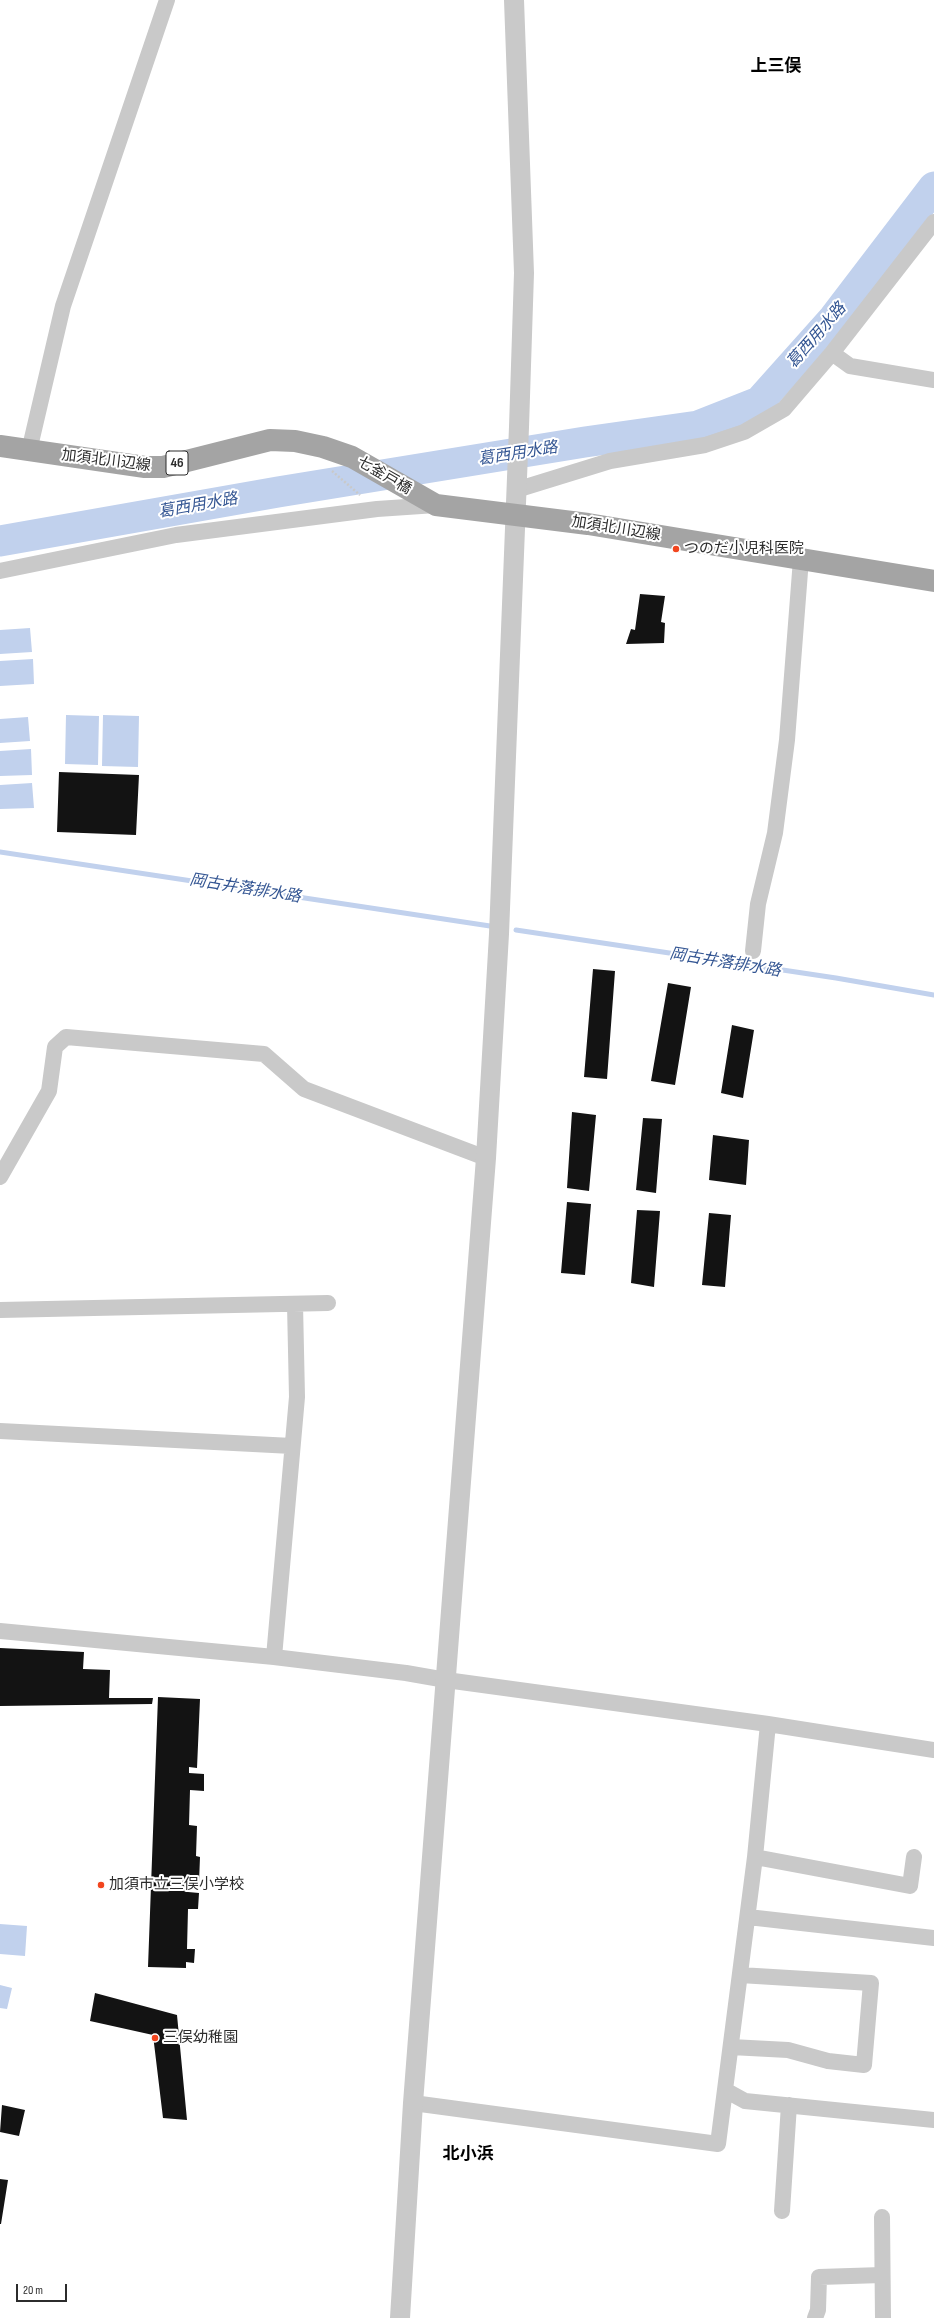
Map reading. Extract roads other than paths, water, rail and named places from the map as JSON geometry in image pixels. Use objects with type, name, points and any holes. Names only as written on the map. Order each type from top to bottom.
[{"type":"main road","name":"加須北川辺線","points":[[0,446],[145,467],[163,467],[270,440],[295,441],[323,447],[352,457]]},
{"type":"main road","name":"七釜戸橋","points":[[352,457],[417,495]]},
{"type":"main road","name":"加須北川辺線","points":[[417,495],[436,505],[515,514],[934,581]]},
{"type":"street","points":[[29,450],[63,306],[167,0]]},
{"type":"street","points":[[400,2318],[413,2103],[486,1158],[499,927],[524,273],[514,0]]},
{"type":"street","points":[[516,490],[592,466],[705,445],[744,432],[784,409],[832,353],[931,231]]},
{"type":"street","points":[[832,353],[850,366],[934,380]]},
{"type":"street","points":[[0,571],[176,535],[377,509],[436,505]]},
{"type":"street","points":[[753,952],[758,904],[775,833],[787,740],[801,560]]},
{"type":"street","points":[[0,1177],[49,1091],[55,1047],[66,1037],[264,1054],[304,1089],[486,1158]]},
{"type":"street","points":[[0,1310],[328,1303]]},
{"type":"street","points":[[274,1657],[297,1397],[295,1304]]},
{"type":"street","points":[[0,1432],[292,1446]]},
{"type":"street","points":[[0,1631],[274,1657],[406,1673],[446,1680],[768,1724],[934,1750]]},
{"type":"street","points":[[413,2103],[718,2144],[748,1917],[768,1724]]},
{"type":"street","points":[[755,1857],[910,1886],[914,1857]]},
{"type":"street","points":[[748,1917],[934,1938]]},
{"type":"street","points":[[731,2047],[788,2050],[828,2061],[864,2065],[871,1984],[740,1975]]},
{"type":"street","points":[[725,2090],[745,2101],[934,2120]]},
{"type":"street","points":[[782,2211],[789,2105]]},
{"type":"street","points":[[882,2217],[883,2318]]},
{"type":"street","points":[[815,2318],[818,2310],[819,2278],[882,2275]]},
{"type":"water","points":[[30,628],[32,652],[0,654],[0,630]]},
{"type":"water","points":[[33,659],[34,684],[0,686],[0,661]]},
{"type":"water","points":[[66,715],[99,716],[98,765],[65,764]]},
{"type":"water","points":[[103,715],[139,716],[138,767],[102,766]]},
{"type":"water","points":[[28,717],[30,741],[0,743],[0,719]]},
{"type":"water","points":[[31,749],[32,775],[0,776],[0,751]]},
{"type":"water","points":[[32,783],[34,808],[0,809],[0,785]]},
{"type":"water","points":[[0,1924],[27,1926],[25,1956],[0,1954]]},
{"type":"water","points":[[0,1985],[12,1988],[7,2009],[0,2008]]},
{"type":"waterway","name":"葛西用水路","points":[[0,541],[278,492],[585,442],[698,426],[759,402],[834,318],[934,187]]},
{"type":"waterway","name":"岡古井落排水路","points":[[0,852],[490,926]]},
{"type":"waterway","name":"岡古井落排水路","points":[[516,930],[836,978],[934,995]]},
{"type":"place","name":"つのだ小児科医院","points":[[676,549]]},
{"type":"place","name":"加須市立三俣小学校","points":[[101,1885]]},
{"type":"place","name":"三俣幼稚園","points":[[155,2038]]},
{"type":"district","name":"上三俣","points":[[776,67]]},
{"type":"district","name":"北小浜","points":[[468,2155]]}]
